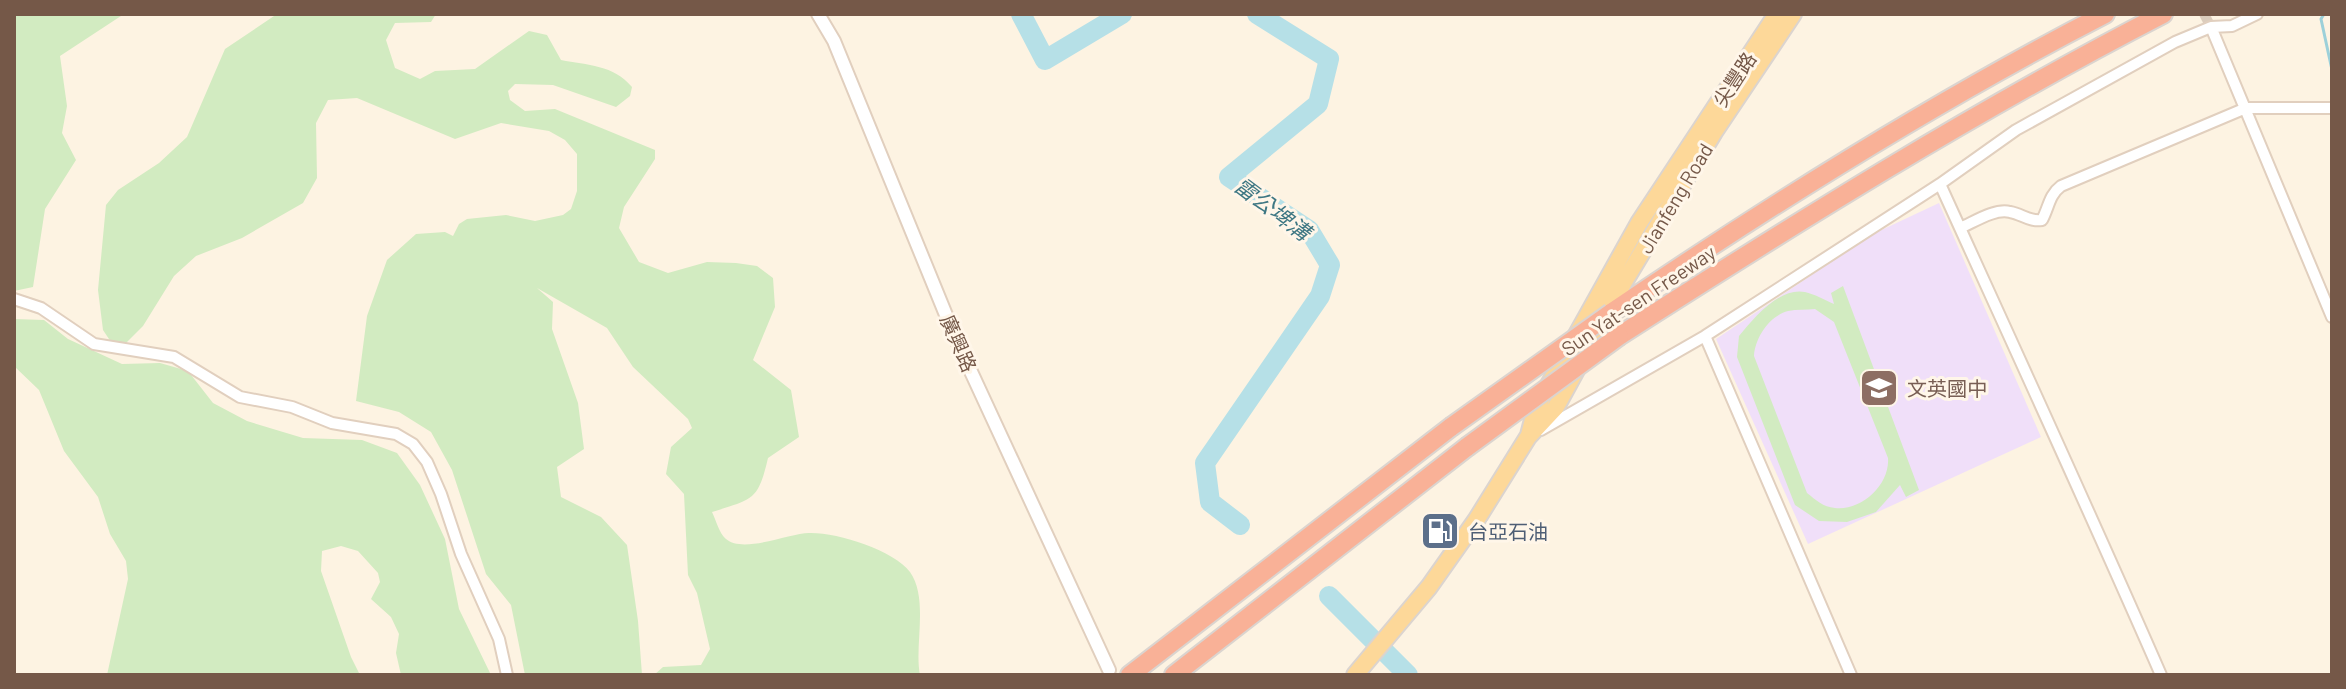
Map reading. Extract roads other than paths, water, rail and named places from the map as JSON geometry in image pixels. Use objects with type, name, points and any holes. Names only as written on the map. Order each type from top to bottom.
[{"type":"highway","name":"Sun Yat-sen Freeway","points":[[1130,675],[1451,427],[1611,313],[1803,186],[2105,14]]},
{"type":"highway","name":"Sun Yat-sen Freeway","points":[[1174,675],[1467,447],[1619,336],[1873,177],[2079,57],[2163,14]]},
{"type":"main road","name":"尖豐路","points":[[1528,437],[1536,408],[1639,223],[1777,14]]},
{"type":"main road","name":"Jianfeng Road","points":[[1355,675],[1429,587],[1477,519],[1528,437],[1556,407],[1624,282],[1714,132],[1793,14]]},
{"type":"street","name":"廣興路","points":[[818,14],[834,41],[955,337],[1109,670]]},
{"type":"street","points":[[1528,437],[1705,336],[1940,184],[2016,130],[2175,42],[2211,27],[2232,26],[2257,14]]},
{"type":"street","points":[[2211,27],[2332,317]]},
{"type":"street","points":[[1960,228],[2008,211],[2033,221],[2042,220],[2052,194],[2061,186],[2246,108],[2332,108]]},
{"type":"street","points":[[1940,184],[2016,356],[2061,445],[2161,675]]},
{"type":"street","points":[[14,299],[41,308],[94,344],[174,357],[240,397],[292,407],[332,423],[396,434],[413,444],[427,462],[441,494],[461,554],[499,639],[507,675]]},
{"type":"street","points":[[1705,336],[1851,675]]},
{"type":"waterway","name":"雷公埤溝","points":[[1021,14],[1045,60],[1122,14]]},
{"type":"waterway","name":"雷公埤溝","points":[[1240,525],[1210,502],[1205,463],[1320,296],[1330,265],[1309,230],[1229,177],[1318,104],[1329,59],[1257,14]]},
{"type":"waterway","points":[[2324,14],[2321,19],[2332,70]]},
{"type":"waterway","name":"雷公埤溝","points":[[1329,596],[1408,675]]},
{"type":"tunnel","points":[[2204,14],[2211,27]]},
{"type":"place","name":"文英國中","points":[[1879,388]]},
{"type":"place","name":"台亞石油","points":[[1440,531]]}]
